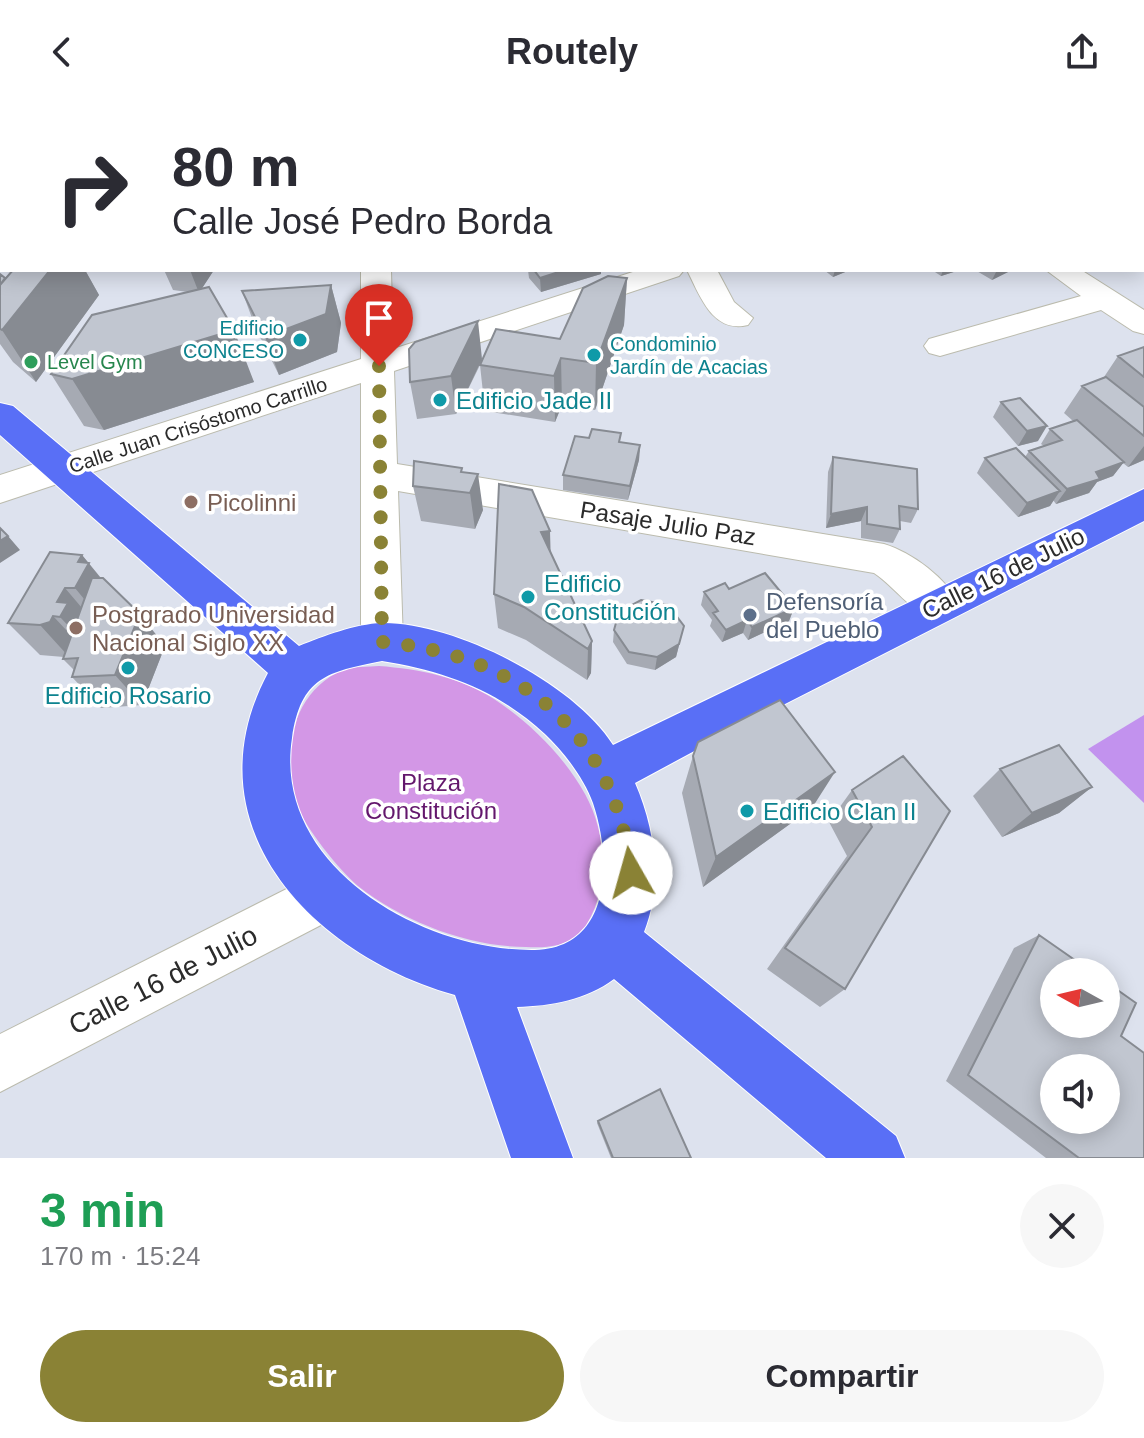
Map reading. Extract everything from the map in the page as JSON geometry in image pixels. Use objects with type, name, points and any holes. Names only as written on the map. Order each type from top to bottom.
[{"type":"main road","points":[[0,415],[296,670]]},
{"type":"main road","name":"Calle 16 de Julio","points":[[605,774],[679,734],[1144,504]]},
{"type":"main road","points":[[382,642],[455,655],[513,682],[536,696],[586,745],[605,774],[627,836],[631,873],[625,909],[612,941],[597,960],[543,979],[517,979],[446,965],[407,948],[359,921],[326,895],[292,852],[270,804],[263,750],[276,703],[296,670],[334,652],[382,642]]},
{"type":"main road","points":[[612,941],[874,1158]]},
{"type":"main road","points":[[476,973],[542,1158]]},
{"type":"street","points":[[376,272],[382,642]]},
{"type":"street","name":"Calle Juan Crisóstomo Carrillo","points":[[0,489],[663,272]]},
{"type":"street","points":[[703,272],[722,308],[737,318]]},
{"type":"street","points":[[1064,272],[1144,324]]},
{"type":"street","points":[[940,346],[1106,299]]},
{"type":"street","name":"Pasaje Julio Paz","points":[[381,475],[884,559],[904,572],[939,605]]},
{"type":"street","name":"Calle 16 de Julio","points":[[0,1064],[326,895]]},
{"type":"green space","name":"Plaza Constitución","points":[[379,666],[439,675],[481,691],[533,730],[567,766],[592,809],[603,858],[600,891],[580,935],[560,945],[533,947],[482,943],[438,930],[376,899],[350,879],[323,848],[301,814],[292,785],[290,765],[294,726],[301,709],[325,680],[343,670]]},
{"type":"shaded area","points":[[1144,715],[1144,803],[1088,749]]},
{"type":"building","points":[[11,272],[48,272],[2,330],[0,285]]},
{"type":"building","points":[[536,272],[559,272],[540,278]]},
{"type":"building","points":[[608,276],[627,278],[596,363],[561,358],[554,376],[480,365],[496,329],[560,339],[583,288]]},
{"type":"building","points":[[331,285],[326,314],[265,337],[242,291]]},
{"type":"building","points":[[209,287],[234,330],[72,379],[51,374],[92,315]]},
{"type":"building","points":[[478,321],[451,376],[410,382],[409,349],[415,342]]},
{"type":"building","points":[[1144,347],[1144,377],[1118,356]]},
{"type":"building","points":[[1106,377],[1144,407],[1144,436],[1082,386]]},
{"type":"building","points":[[1020,398],[1047,426],[1027,431],[1001,402]]},
{"type":"building","points":[[1077,420],[1124,462],[1096,472],[1100,479],[1067,489],[1029,451],[1062,440],[1050,429]]},
{"type":"building","points":[[592,429],[621,433],[619,442],[640,445],[630,486],[563,475],[575,436],[589,438]]},
{"type":"building","points":[[1016,448],[1060,491],[1027,503],[985,458]]},
{"type":"building","points":[[833,457],[917,469],[918,509],[899,506],[900,529],[867,524],[867,507],[831,514]]},
{"type":"building","points":[[414,461],[462,468],[461,472],[478,474],[470,493],[413,486]]},
{"type":"building","points":[[499,484],[532,490],[550,531],[541,532],[592,641],[588,649],[524,607],[494,594]]},
{"type":"building","points":[[0,528],[8,536],[0,541]]},
{"type":"building","points":[[50,552],[82,555],[78,562],[89,563],[75,588],[65,588],[57,602],[68,603],[60,617],[53,616],[50,622],[40,625],[8,623]]},
{"type":"building","points":[[765,573],[794,608],[752,627],[747,620],[726,630],[713,613],[718,611],[704,592],[725,583],[729,589]]},
{"type":"building","points":[[92,578],[103,578],[140,614],[115,675],[72,677],[78,658],[63,659]]},
{"type":"building","points":[[641,600],[668,605],[684,626],[679,644],[657,657],[629,652],[614,630],[619,612]]},
{"type":"building","points":[[780,700],[835,772],[716,857],[693,756],[698,742]]},
{"type":"building","points":[[1059,745],[1092,787],[1032,813],[1000,769]]},
{"type":"building","points":[[903,756],[950,811],[845,989],[785,948],[872,827],[852,790]]},
{"type":"building","points":[[1039,935],[1072,958],[1040,958],[1040,1038],[1120,1038],[1120,992],[1136,1003],[1121,1036],[1144,1053],[1144,1158],[1079,1158],[1047,1134],[1120,1134],[1120,1054],[1040,1054],[1040,1129],[968,1075]]},
{"type":"building","points":[[660,1089],[691,1158],[613,1158],[598,1121]]},
{"type":"place","name":"Edificio CONCESO","points":[[300,340]]},
{"type":"place","name":"Condominio Jardín de Acacias","points":[[594,355]]},
{"type":"place","name":"Level Gym","points":[[31,362]]},
{"type":"place","name":"Edificio Jade II","points":[[440,400]]},
{"type":"place","name":"Picolinni","points":[[191,502]]},
{"type":"place","name":"Edificio Constitución","points":[[528,597]]},
{"type":"place","name":"Defensoría del Pueblo","points":[[750,615]]},
{"type":"place","name":"Postgrado Universidad Nacional Siglo XX","points":[[76,628]]},
{"type":"place","name":"Edificio Rosario","points":[[128,668]]},
{"type":"place","name":"Edificio Clan II","points":[[747,811]]},
{"type":"route","points":[[379,366],[382,642],[455,655],[501,675],[536,696],[561,718],[586,745],[605,774],[627,836],[631,873]]}]
